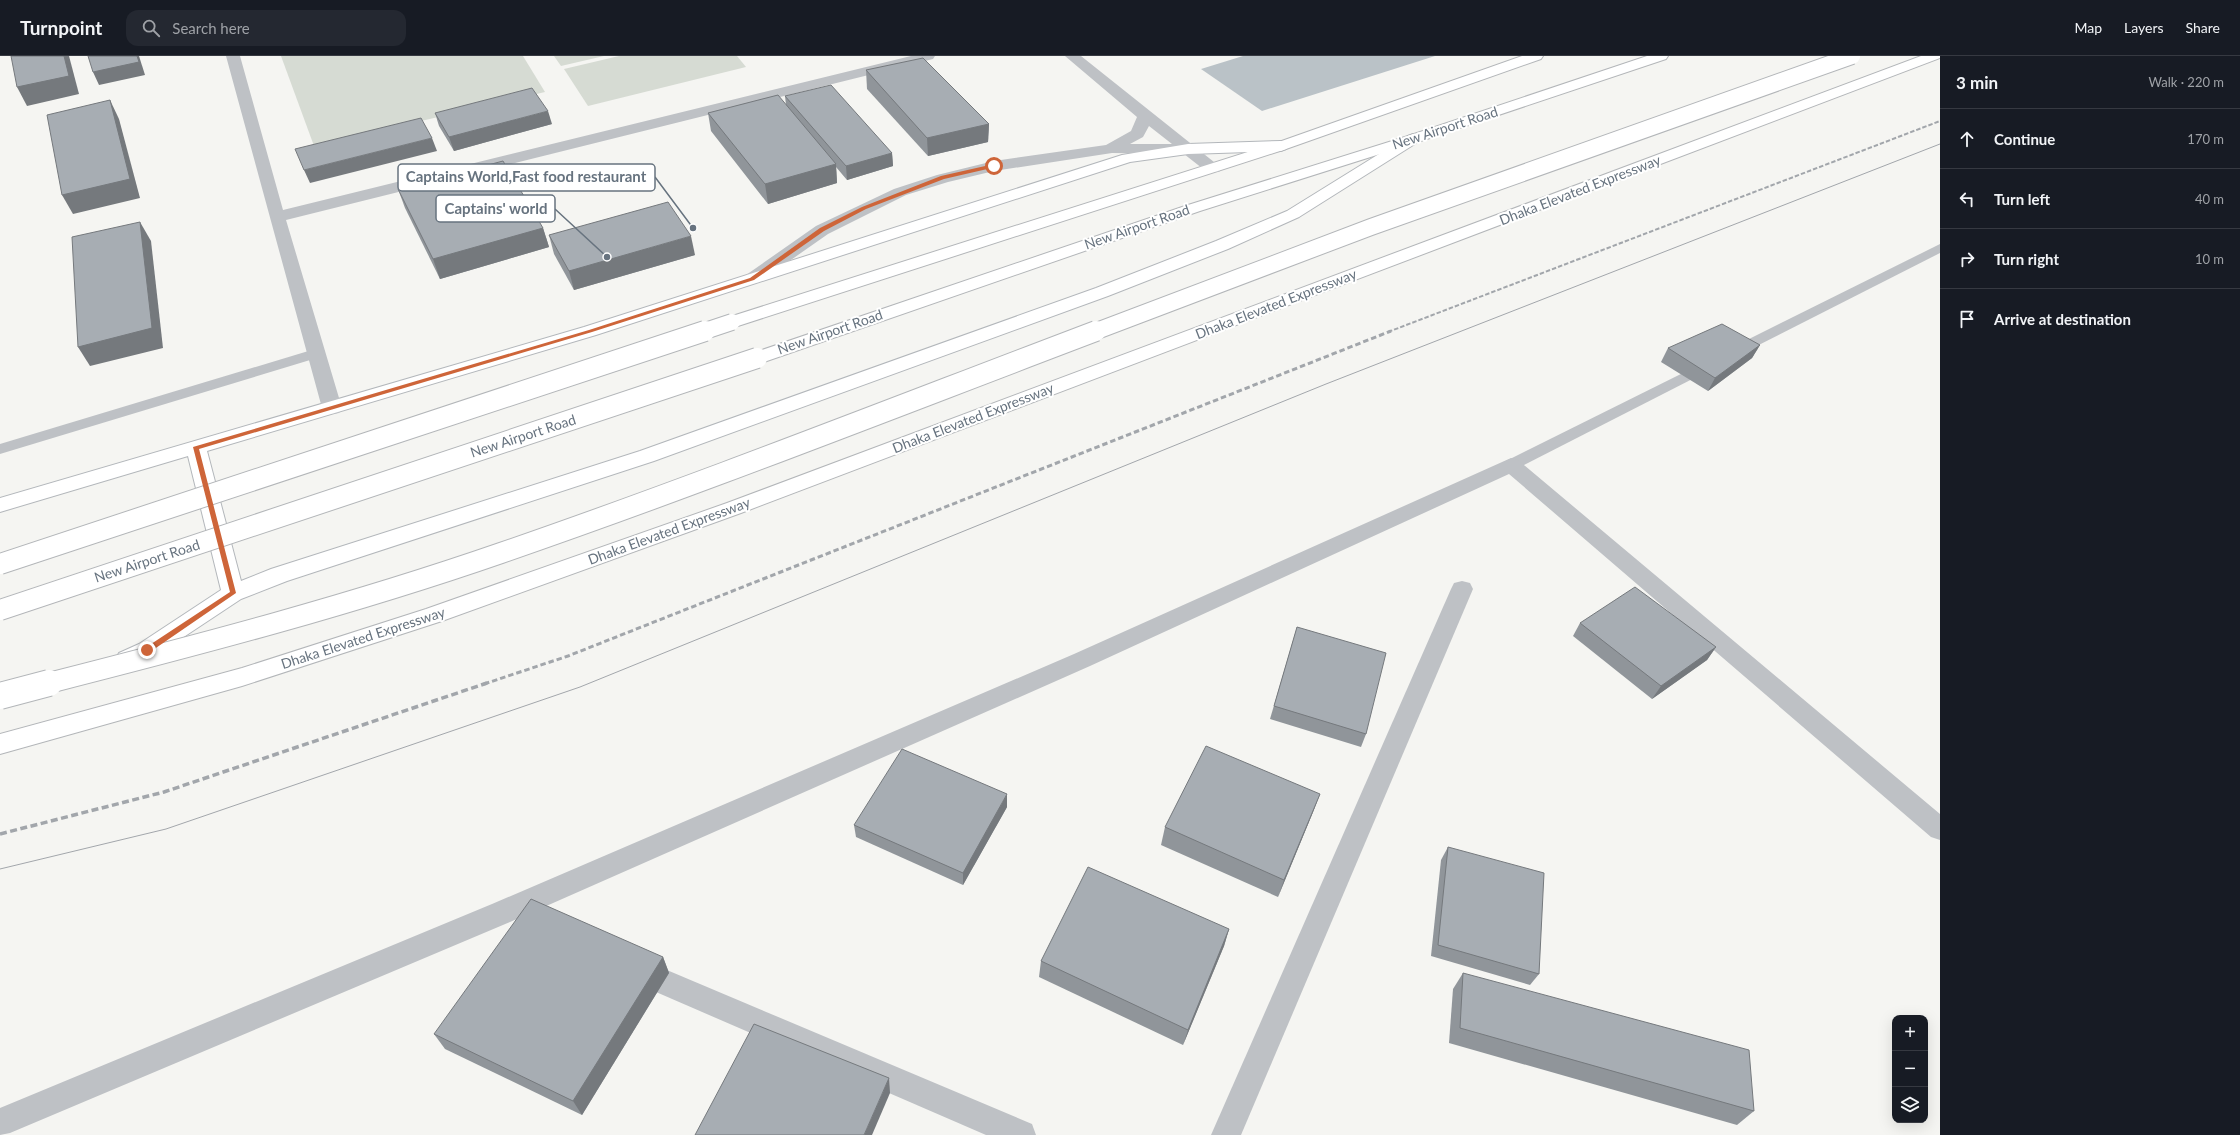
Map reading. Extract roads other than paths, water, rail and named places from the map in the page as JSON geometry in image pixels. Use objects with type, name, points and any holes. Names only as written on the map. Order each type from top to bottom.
[{"type":"main road","points":[[0,564],[732,322],[1213,169],[1536,56]]},
{"type":"main road","name":"New Airport Road","points":[[0,610],[757,358],[1194,208],[1413,139],[1661,56]]},
{"type":"main road","points":[[0,696],[248,632],[368,596],[499,554],[694,483],[1371,227],[1852,56]]},
{"type":"main road","name":"Dhaka Elevated Expressway","points":[[0,744],[242,677],[434,615],[734,508],[1934,56]]},
{"type":"main road","points":[[0,706],[78,682],[147,650],[233,593],[287,572],[647,456],[1102,292],[1222,245],[1293,214],[1413,139]]},
{"type":"main road","points":[[0,505],[590,331],[1128,158],[1188,148],[1281,146]]},
{"type":"main road","points":[[196,448],[233,593]]},
{"type":"street","points":[[233,56],[315,354],[332,408]]},
{"type":"street","points":[[277,217],[928,56]]},
{"type":"street","points":[[1072,56],[1213,169]]},
{"type":"street","points":[[1110,150],[1138,134],[1145,116]]},
{"type":"street","points":[[752,279],[822,230],[900,192],[943,178],[994,166],[1047,157],[1110,150],[1188,148]]},
{"type":"street","points":[[0,1123],[501,913],[1082,660],[1511,465],[1940,828]]},
{"type":"street","points":[[1226,1135],[1462,589]]},
{"type":"street","points":[[501,913],[530,925]]},
{"type":"street","points":[[611,960],[1021,1135]]},
{"type":"lane","points":[[1511,465],[1940,248]]},
{"type":"lane","points":[[0,449],[315,354]]},
{"type":"tram line","points":[[0,869],[166,829],[580,687],[1326,384],[1940,144]]},
{"type":"railway","points":[[1388,332],[1940,121]]},
{"type":"railway","points":[[487,683],[568,656],[1391,331]]},
{"type":"railway","points":[[0,834],[164,792],[487,683]]},
{"type":"place","name":"Captains World,Fast food restaurant","points":[[693,228]]},
{"type":"place","name":"Captains' world","points":[[607,257]]}]
